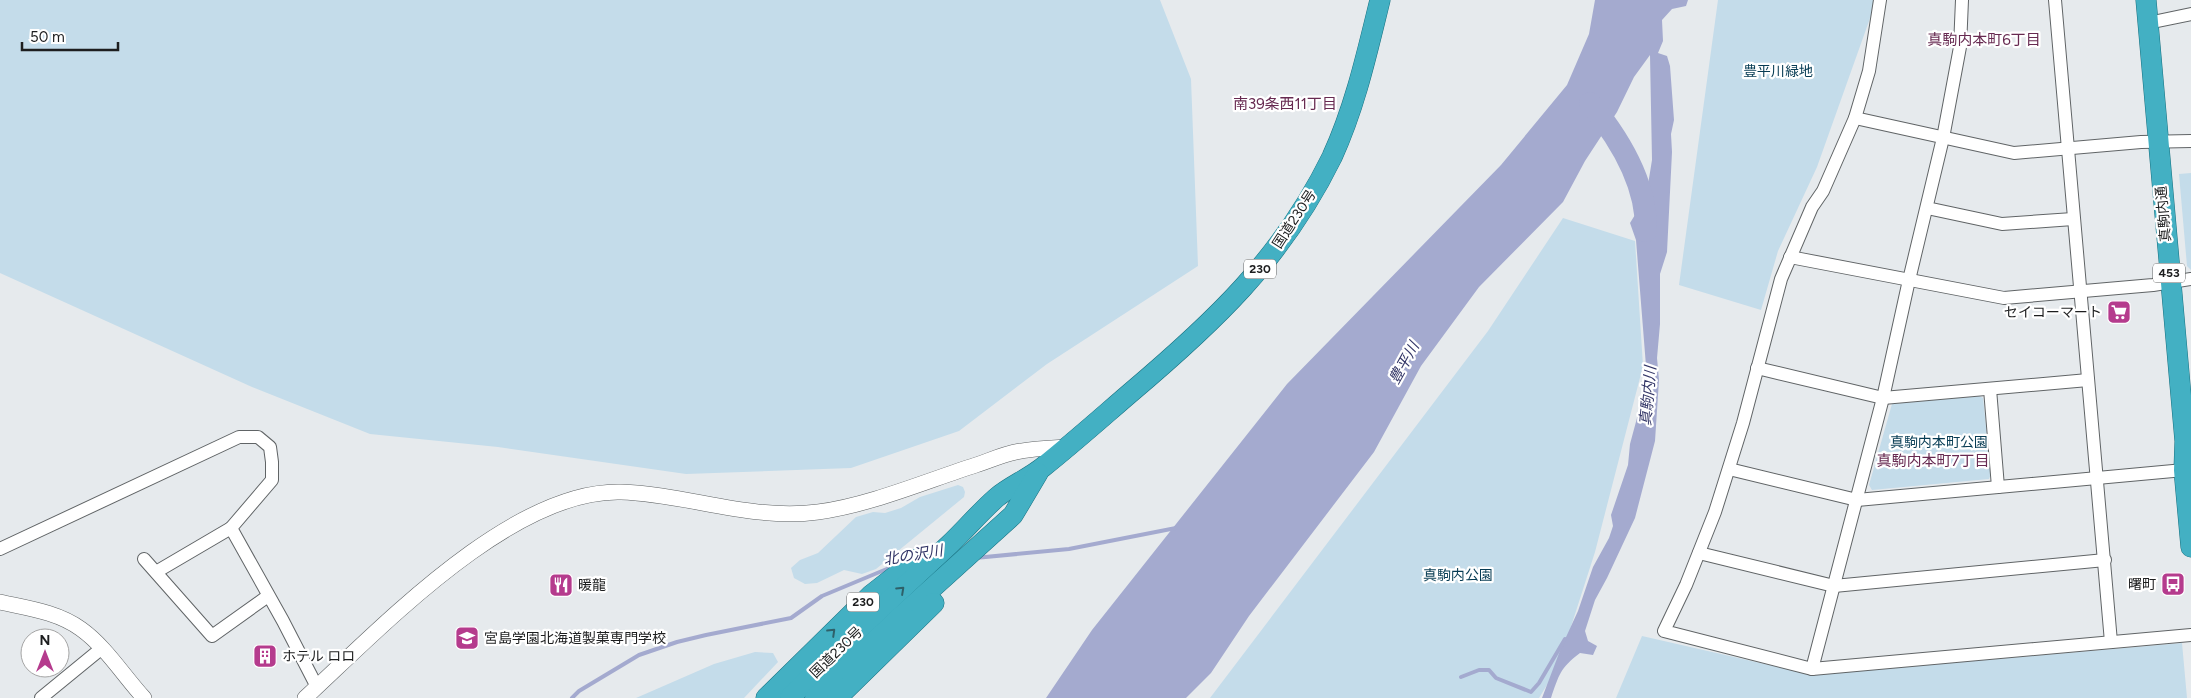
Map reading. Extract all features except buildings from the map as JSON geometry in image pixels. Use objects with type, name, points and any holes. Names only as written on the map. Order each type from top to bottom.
[{"type":"highway","name":"国道230号","points":[[790,698],[944,543],[998,497],[1041,469],[1067,447],[1207,326],[1244,288],[1277,246],[1323,173],[1340,139],[1355,96],[1380,0]]},
{"type":"highway","name":"真駒内通","points":[[2146,0],[2157,142],[2185,442],[2184,470],[2191,547]]},
{"type":"highway","name":"国道230号","points":[[815,698],[860,654],[1014,515],[1041,469]]},
{"type":"highway","points":[[837,698],[985,552],[994,534]]},
{"type":"highway","name":"230","points":[[766,698],[871,595],[944,543]]},
{"type":"street","points":[[1880,0],[1869,71],[1855,118],[1823,191],[1812,206],[1781,279],[1743,424],[1716,512],[1664,631],[1812,669],[2191,635]]},
{"type":"street","points":[[1812,669],[1883,398],[1943,138],[1960,47],[1962,0]]},
{"type":"street","points":[[2054,0],[2111,642]]},
{"type":"street","points":[[2148,22],[2191,14]]},
{"type":"street","points":[[1855,118],[2014,153],[2191,141]]},
{"type":"street","points":[[1927,208],[2002,224],[2073,218]]},
{"type":"street","points":[[1790,257],[2004,298],[2170,283],[2191,279]]},
{"type":"street","points":[[1757,368],[1883,398],[2088,380]]},
{"type":"street","points":[[1990,389],[1998,487]]},
{"type":"street","points":[[0,549],[239,436],[258,436],[270,447],[272,480],[231,528],[156,572]]},
{"type":"street","points":[[305,698],[451,566],[537,513],[568,500],[587,494],[622,492],[767,514],[816,512],[857,504],[1020,451],[1067,447]]},
{"type":"street","points":[[1728,470],[1857,500],[2184,470]]},
{"type":"street","points":[[231,528],[317,687]]},
{"type":"street","points":[[1699,553],[1834,586],[2105,560]]},
{"type":"street","points":[[144,559],[212,636],[268,596]]},
{"type":"street","points":[[0,602],[37,609],[81,628],[102,648],[144,698]]},
{"type":"street","points":[[41,698],[102,648]]},
{"type":"green space","points":[[0,0],[1160,0],[1191,79],[1198,266],[1047,364],[959,431],[851,468],[686,474],[498,447],[370,434],[252,387],[0,273]]},
{"type":"green space","name":"豊平川緑地","points":[[1718,0],[1873,0],[1874,7],[1817,167],[1778,251],[1761,310],[1679,285]]},
{"type":"green space","points":[[2191,173],[2191,270],[2187,266],[2179,174]]},
{"type":"green space","name":"真駒内公園","points":[[1563,218],[1635,241],[1643,366],[1595,552],[1558,667],[1539,698],[1210,698],[1488,331]]},
{"type":"green space","name":"真駒内本町公園","points":[[1979,396],[1983,398],[1991,474],[1989,479],[1872,490],[1869,485],[1892,404]]},
{"type":"green space","points":[[958,485],[963,487],[964,497],[876,569],[862,574],[844,570],[817,583],[805,584],[794,578],[791,568],[800,560],[818,553],[856,517],[873,512],[885,513],[901,508],[920,497]]},
{"type":"green space","points":[[1642,636],[1813,675],[2182,643],[2187,698],[1616,698]]},
{"type":"green space","points":[[755,652],[773,653],[778,662],[744,698],[636,698],[714,664]]},
{"type":"water","name":"豊平川","points":[[1595,0],[1688,0],[1686,6],[1672,9],[1662,20],[1663,41],[1658,53],[1667,56],[1670,66],[1674,120],[1671,134],[1672,152],[1667,252],[1660,274],[1660,324],[1657,358],[1659,380],[1655,441],[1635,518],[1595,600],[1585,631],[1588,641],[1597,646],[1593,655],[1580,653],[1573,658],[1561,672],[1551,698],[1542,698],[1561,648],[1578,611],[1593,567],[1609,538],[1613,526],[1611,515],[1628,465],[1630,444],[1637,418],[1646,366],[1636,240],[1630,223],[1646,197],[1652,160],[1650,55],[1634,77],[1617,112],[1585,161],[1563,202],[1479,287],[1421,366],[1374,452],[1249,616],[1211,673],[1186,698],[1046,698],[1092,630],[1287,384],[1501,165],[1567,85],[1589,34]]},
{"type":"waterway","name":"真駒内川","points":[[1590,103],[1621,146],[1629,162],[1642,196],[1646,231]]},
{"type":"waterway","name":"北の沢川","points":[[975,558],[1069,549],[1176,528]]},
{"type":"waterway","name":"北の沢川","points":[[572,698],[579,691],[639,655],[677,642],[791,618],[822,596],[894,566]]},
{"type":"waterway","points":[[1461,677],[1479,670],[1489,670],[1496,678],[1531,692],[1539,683],[1565,639]]},
{"type":"place","name":"セイコーマート","points":[[2119,312]]},
{"type":"place","name":"曙町","points":[[2173,584]]},
{"type":"place","name":"暖龍","points":[[561,585]]},
{"type":"place","name":"宮島学園北海道製菓専門学校","points":[[467,638]]},
{"type":"place","name":"ホテル ロロ","points":[[265,656]]},
{"type":"district","name":"真駒内本町6丁目","points":[[1984,40]]},
{"type":"district","name":"南39条西11丁目","points":[[1285,104]]},
{"type":"district","name":"真駒内本町7丁目","points":[[1933,461]]}]
